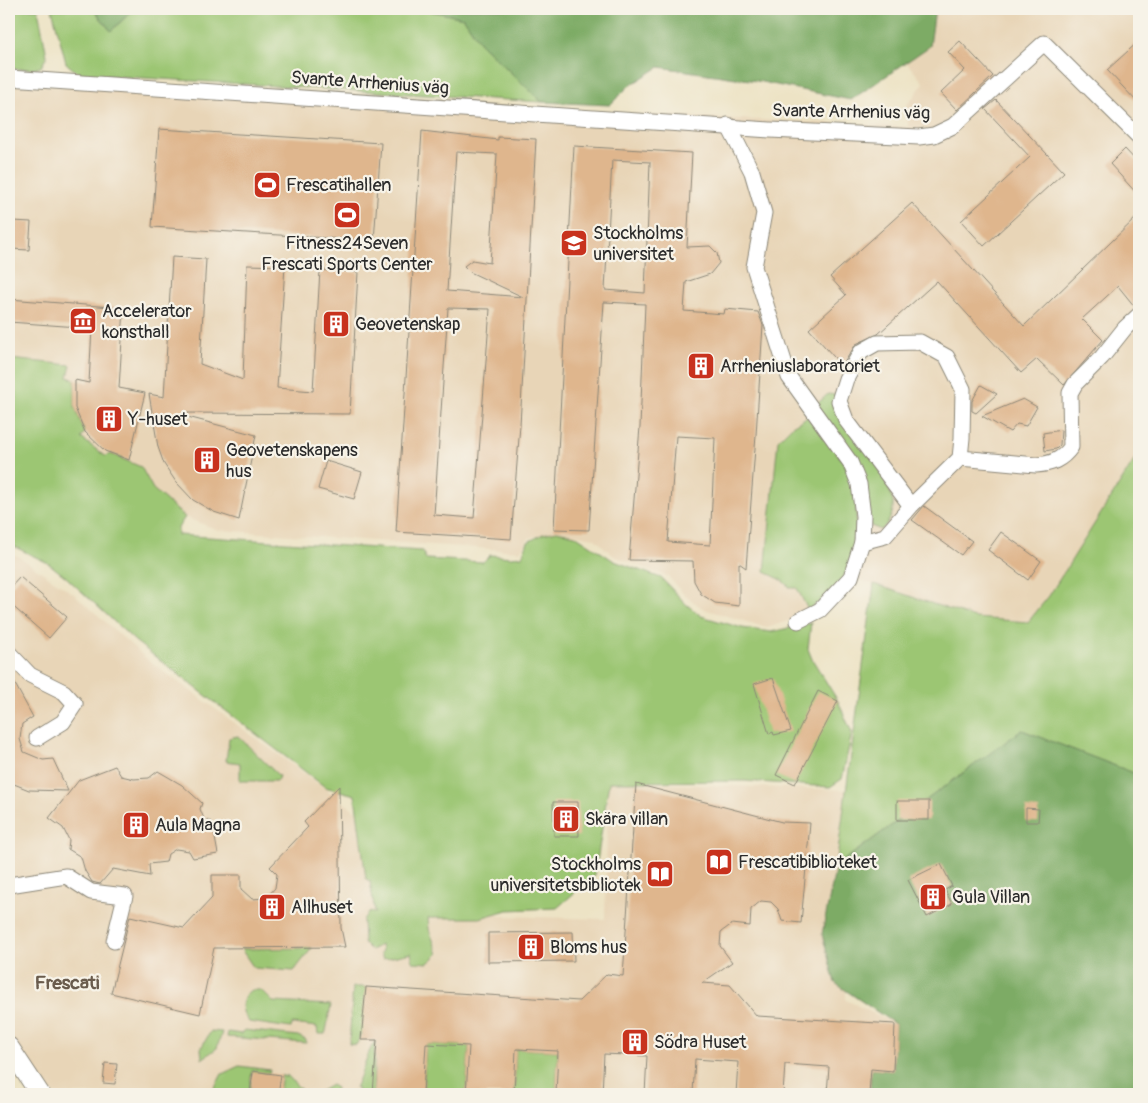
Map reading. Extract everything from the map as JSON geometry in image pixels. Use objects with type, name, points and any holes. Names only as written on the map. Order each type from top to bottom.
[{"type":"street","name":"Svante Arrhenius väg","points":[[9,78],[177,91],[728,125],[779,130],[919,137],[934,135],[953,126],[975,108],[1044,43],[1139,137]]},
{"type":"street","points":[[728,125],[752,172],[764,213],[754,267],[789,377],[850,462],[859,484],[863,516],[862,542],[851,577],[820,610],[798,621]]},
{"type":"street","points":[[960,458],[1036,465],[1048,464],[1067,454],[1071,448],[1069,412],[1070,393],[1074,384],[1102,357],[1125,328],[1139,315]]},
{"type":"street","points":[[862,542],[885,536],[910,506],[960,458],[963,389],[947,357],[920,342],[877,343],[861,352],[846,379],[839,401],[846,420],[910,506]]},
{"type":"street","points":[[9,653],[30,676],[64,692],[75,704],[63,722],[37,738]]},
{"type":"street","points":[[9,885],[66,876],[91,892],[125,896],[114,941]]},
{"type":"street","points":[[9,1047],[40,1094]]},
{"type":"shaded area","name":"Stockholms universitet","points":[[935,9],[1139,9],[1139,453],[1049,596],[1028,622],[975,618],[851,577],[820,610],[767,628],[704,609],[685,596],[669,577],[614,556],[594,538],[557,531],[529,538],[520,551],[218,530],[185,517],[153,489],[141,467],[111,454],[105,456],[81,437],[85,432],[75,408],[75,380],[68,378],[71,365],[9,359],[9,84],[908,127],[907,105],[924,83],[906,62],[930,46]]},
{"type":"shaded area","points":[[9,553],[18,556],[74,594],[148,660],[473,894],[500,916],[605,919],[608,782],[846,790],[846,1000],[895,1024],[886,1094],[41,1094],[9,1040]]},
{"type":"green space","points":[[9,9],[38,9],[47,56],[41,67],[9,69]]},
{"type":"green space","points":[[52,9],[93,9],[111,31],[134,9],[421,9],[464,18],[480,43],[542,102],[79,74],[66,63]]},
{"type":"green space","points":[[93,9],[134,9],[111,31]]},
{"type":"green space","points":[[421,9],[935,9],[930,46],[851,100],[757,81],[659,67],[629,86],[610,105],[542,102],[480,43],[464,18]]},
{"type":"green space","points":[[9,359],[71,365],[68,377],[75,380],[75,408],[85,432],[81,438],[105,456],[111,454],[141,467],[153,489],[185,517],[178,528],[178,535],[422,551],[426,559],[483,562],[490,555],[522,556],[528,542],[543,534],[557,531],[575,535],[614,561],[661,578],[687,605],[701,616],[742,628],[771,632],[811,623],[808,649],[812,659],[838,701],[852,733],[842,779],[830,787],[745,781],[609,782],[595,875],[557,908],[507,910],[480,918],[428,918],[429,929],[438,954],[428,963],[413,962],[411,953],[383,959],[380,953],[382,951],[381,945],[371,950],[364,943],[363,919],[370,912],[375,913],[370,881],[366,879],[355,795],[325,787],[135,641],[66,577],[48,563],[9,544]]},
{"type":"green space","points":[[828,394],[835,395],[885,480],[893,507],[889,521],[881,530],[871,526],[817,404]]},
{"type":"green space","points":[[807,417],[843,462],[851,480],[856,508],[853,551],[844,576],[832,591],[808,610],[797,588],[791,588],[780,579],[765,572],[778,440],[792,426]]},
{"type":"green space","points":[[1139,453],[1139,775],[1022,730],[836,866],[874,584],[975,618],[1028,622],[1049,596]]},
{"type":"green space","points":[[1022,730],[1139,775],[1139,1094],[870,1094],[871,1069],[893,1071],[895,1024],[835,983],[822,934],[836,866]]},
{"type":"green space","points":[[238,736],[279,776],[277,781],[240,781],[240,763],[226,761],[229,738]]},
{"type":"green space","points":[[312,948],[294,971],[254,968],[241,949]]},
{"type":"green space","points":[[353,987],[366,987],[362,1034],[360,1034],[356,1045],[349,1044]]},
{"type":"green space","points":[[251,990],[261,990],[273,1002],[331,1005],[325,1034],[318,1034],[317,1027],[292,1024],[291,1028],[249,1022],[244,1014],[242,1005],[244,997]]},
{"type":"green space","points":[[244,1030],[298,1036],[306,1040],[306,1043],[227,1037],[228,1032],[241,1034]]},
{"type":"green space","points":[[211,1031],[222,1032],[217,1048],[202,1059],[201,1048]]},
{"type":"green space","points":[[375,1041],[373,1094],[355,1094],[358,1089],[355,1088]]},
{"type":"green space","points":[[426,1044],[469,1046],[466,1094],[423,1094]]},
{"type":"green space","points":[[516,1049],[558,1051],[556,1094],[514,1094]]},
{"type":"green space","points":[[239,1066],[270,1070],[269,1073],[252,1071],[249,1094],[211,1094],[222,1074]]},
{"type":"green space","points":[[282,1075],[286,1078],[287,1075],[303,1092],[317,1093],[331,1085],[336,1088],[335,1094],[279,1094]]},
{"type":"building","points":[[960,41],[993,76],[957,110],[941,93],[965,70],[948,52]]},
{"type":"building","points":[[1139,41],[1139,104],[1107,70]]},
{"type":"building","points":[[996,100],[1064,172],[984,246],[961,221],[1030,157],[985,109]]},
{"type":"building","name":"Frescatihallen","points":[[159,129],[381,143],[374,241],[152,227]]},
{"type":"building","points":[[422,131],[498,140],[498,137],[536,139],[520,425],[511,539],[396,532]],"holes":[[[456,152],[497,154],[490,263],[472,260],[464,266],[470,272],[523,297],[447,291]],[[448,308],[490,309],[474,518],[434,515]]]},
{"type":"building","points":[[574,146],[692,153],[687,247],[710,246],[717,253],[719,263],[710,274],[686,282],[684,311],[724,314],[725,309],[758,312],[763,325],[746,568],[739,563],[739,606],[715,603],[701,594],[694,581],[693,561],[629,560],[640,427],[645,304],[604,302],[589,530],[554,529]],"holes":[[[612,160],[650,162],[645,293],[605,290]],[[676,436],[715,438],[710,545],[668,542]]]},
{"type":"building","points":[[1125,149],[1139,164],[1139,196],[1110,164]]},
{"type":"building","points":[[912,203],[1024,326],[1139,215],[1139,306],[1135,307],[1118,286],[1082,319],[1103,340],[1064,385],[1037,359],[1021,373],[937,281],[878,334],[856,344],[842,366],[809,329],[846,295],[830,277]]},
{"type":"building","points":[[13,221],[31,222],[29,250],[11,249]]},
{"type":"building","name":"Geovetenskap","points":[[172,257],[206,259],[200,364],[243,380],[247,265],[285,266],[277,388],[313,391],[320,270],[358,272],[350,414],[184,413],[184,416],[256,435],[239,520],[214,512],[193,500],[176,482],[164,464],[158,447],[149,394],[164,397]]},
{"type":"building","points":[[9,299],[124,308],[119,388],[145,393],[129,460],[105,451],[85,432],[75,408],[75,380],[89,383],[92,328],[9,322]]},
{"type":"building","points":[[981,385],[997,394],[976,413],[972,411],[972,401]]},
{"type":"building","points":[[1023,399],[1037,407],[1026,426],[1017,424],[1010,432],[982,416]]},
{"type":"building","points":[[1061,430],[1060,445],[1056,449],[1045,451],[1043,433]]},
{"type":"building","points":[[326,461],[362,472],[354,499],[318,489]]},
{"type":"building","points":[[924,506],[972,541],[961,555],[912,520]]},
{"type":"building","points":[[1001,532],[1041,561],[1028,580],[988,550]]},
{"type":"building","points":[[20,577],[67,617],[49,638],[9,603],[9,589]]},
{"type":"building","points":[[9,673],[33,717],[22,724],[20,739],[24,752],[43,760],[53,759],[68,791],[29,790],[9,782]]},
{"type":"building","points":[[773,678],[791,731],[774,735],[773,732],[769,734],[754,684]]},
{"type":"building","points":[[818,691],[838,701],[795,784],[776,775]]},
{"type":"building","name":"Aula Magna","points":[[115,766],[121,776],[134,779],[149,778],[158,771],[182,785],[202,803],[200,809],[204,819],[212,822],[218,854],[193,858],[189,851],[176,849],[168,854],[166,862],[149,864],[150,876],[113,869],[100,884],[92,882],[85,871],[81,857],[68,849],[69,840],[63,828],[49,818],[79,780]]},
{"type":"building","points":[[636,784],[782,822],[810,823],[801,923],[782,921],[778,909],[771,902],[761,901],[751,909],[750,926],[732,924],[721,932],[720,946],[732,962],[702,983],[730,985],[757,1016],[895,1024],[893,1071],[871,1069],[869,1094],[827,1094],[829,1067],[785,1064],[783,1094],[736,1094],[738,1062],[695,1059],[693,1094],[645,1094],[647,1056],[604,1054],[602,1094],[556,1094],[558,1051],[516,1049],[514,1094],[466,1094],[469,1046],[426,1044],[423,1094],[373,1094],[377,1040],[361,1040],[366,987],[579,1001],[607,974],[623,976]]},
{"type":"building","name":"Allhuset","points":[[339,786],[341,928],[345,947],[214,948],[200,1014],[111,993],[130,916],[184,928],[212,898],[212,875],[241,875],[241,889],[252,899],[266,898],[275,888],[277,874],[270,867],[308,827],[304,822]]},
{"type":"building","points":[[897,801],[929,801],[929,820],[897,820]]},
{"type":"building","name":"Skära villan","points":[[553,802],[578,802],[579,836],[554,836]]},
{"type":"building","points":[[1026,808],[1039,809],[1038,822],[1026,822]]},
{"type":"building","name":"Gula Villan","points":[[941,864],[952,886],[945,890],[952,904],[927,917],[908,880]]},
{"type":"building","name":"Bloms hus","points":[[573,932],[574,961],[488,962],[488,933]]},
{"type":"building","points":[[105,1063],[117,1064],[115,1084],[103,1083]]},
{"type":"building","points":[[253,1071],[281,1075],[278,1094],[250,1094]]},
{"type":"place","name":"Frescatihallen","points":[[267,185]]},
{"type":"place","name":"Fitness24Seven Frescati Sports Center","points":[[347,215]]},
{"type":"place","name":"Stockholms universitet","points":[[574,243]]},
{"type":"place","name":"Accelerator konsthall","points":[[83,321]]},
{"type":"place","name":"Geovetenskap","points":[[336,324]]},
{"type":"place","name":"Arrheniuslaboratoriet","points":[[701,366]]},
{"type":"place","name":"Y-huset","points":[[109,419]]},
{"type":"place","name":"Geovetenskapens hus","points":[[207,460]]},
{"type":"place","name":"Skära villan","points":[[566,819]]},
{"type":"place","name":"Aula Magna","points":[[136,825]]},
{"type":"place","name":"Frescatibiblioteket","points":[[719,862]]},
{"type":"place","name":"Stockholms universitetsbibliotek","points":[[660,874]]},
{"type":"place","name":"Gula Villan","points":[[933,897]]},
{"type":"place","name":"Allhuset","points":[[272,907]]},
{"type":"place","name":"Bloms hus","points":[[531,947]]},
{"type":"place","name":"Södra Huset","points":[[635,1042]]},
{"type":"district","name":"Frescati","points":[[67,983]]}]
